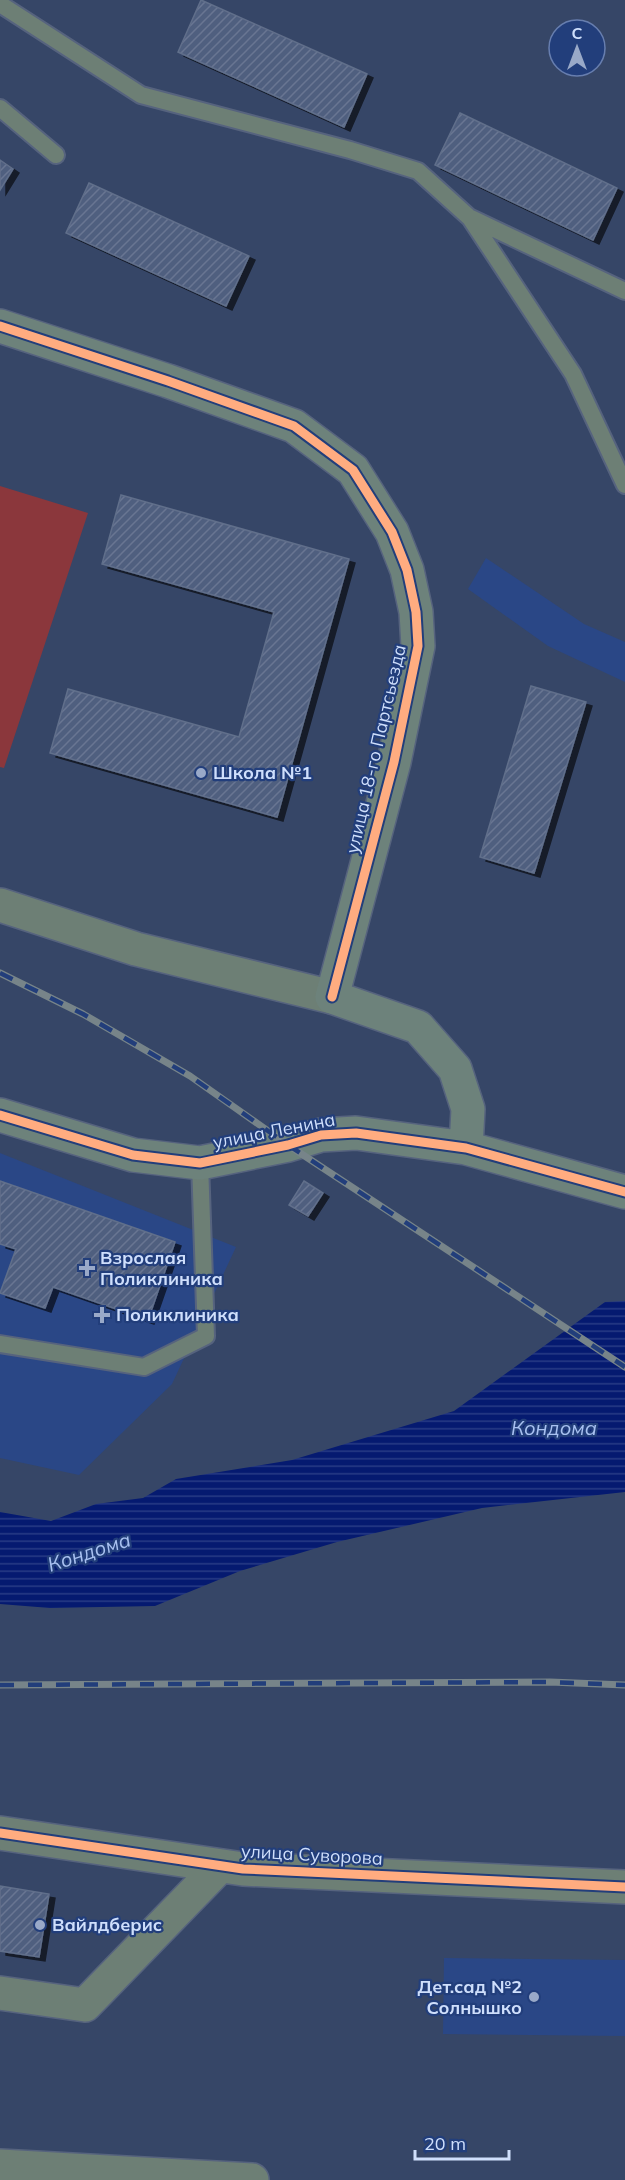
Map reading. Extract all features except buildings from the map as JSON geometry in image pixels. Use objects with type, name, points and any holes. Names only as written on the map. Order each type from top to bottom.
[{"type":"street","name":"улица 18-го Партсьезда","points":[[0,326],[168,381],[294,426],[353,470],[392,532],[407,570],[416,612],[418,646],[394,762],[332,998]]},
{"type":"street","points":[[0,905],[136,949],[332,998],[418,1028],[455,1070],[468,1109],[466,1148]]},
{"type":"street","name":"улица Ленина","points":[[0,1115],[133,1155],[200,1163],[288,1145],[321,1135],[356,1132],[466,1148],[625,1192]]},
{"type":"street","name":"улица Суворова","points":[[0,1833],[243,1869],[625,1887]]},
{"type":"street","points":[[0,1994],[85,2005],[220,1866]]},
{"type":"street","points":[[0,2166],[252,2180]]},
{"type":"lane","points":[[0,4],[141,94],[350,150],[418,171],[470,218],[573,374],[625,485]]},
{"type":"lane","points":[[0,108],[56,155]]},
{"type":"lane","points":[[470,218],[625,291]]},
{"type":"lane","points":[[0,1344],[144,1367],[206,1336],[200,1163]]},
{"type":"shaded area","points":[[0,486],[88,513],[4,768],[0,767]]},
{"type":"shaded area","points":[[486,558],[584,624],[625,642],[625,682],[548,646],[468,589]]},
{"type":"shaded area","name":"Поликлиника","points":[[0,1153],[236,1247],[172,1384],[79,1475],[0,1458]]},
{"type":"shaded area","name":"Дет.сад №2 Солнышко","points":[[444,1958],[625,1960],[625,2036],[443,2034]]},
{"type":"water","name":"Кондома","points":[[625,1301],[625,1492],[482,1508],[337,1542],[240,1571],[155,1606],[50,1608],[0,1604],[0,1512],[51,1521],[96,1504],[143,1498],[176,1479],[292,1460],[454,1411],[605,1302]]},
{"type":"railway","points":[[0,973],[83,1014],[190,1076],[288,1145],[625,1367]]},
{"type":"railway","points":[[0,1685],[550,1682],[625,1685]]},
{"type":"cycle path","points":[[0,326],[168,381],[294,426],[353,470],[392,532],[407,570],[416,612],[418,646],[394,762],[332,997]]},
{"type":"cycle path","points":[[0,1115],[133,1155],[200,1163],[288,1145],[321,1135],[356,1133],[466,1148],[625,1192]]},
{"type":"cycle path","points":[[0,1833],[243,1869],[625,1887]]},
{"type":"place","name":"Школа №1","points":[[201,773]]},
{"type":"place","name":"Взрослая Поликлиника","points":[[87,1268]]},
{"type":"place","name":"Поликлиника","points":[[102,1315]]},
{"type":"place","name":"Вайлдберис","points":[[40,1925]]},
{"type":"place","name":"Дет.сад №2 Солнышко","points":[[534,1997]]}]
